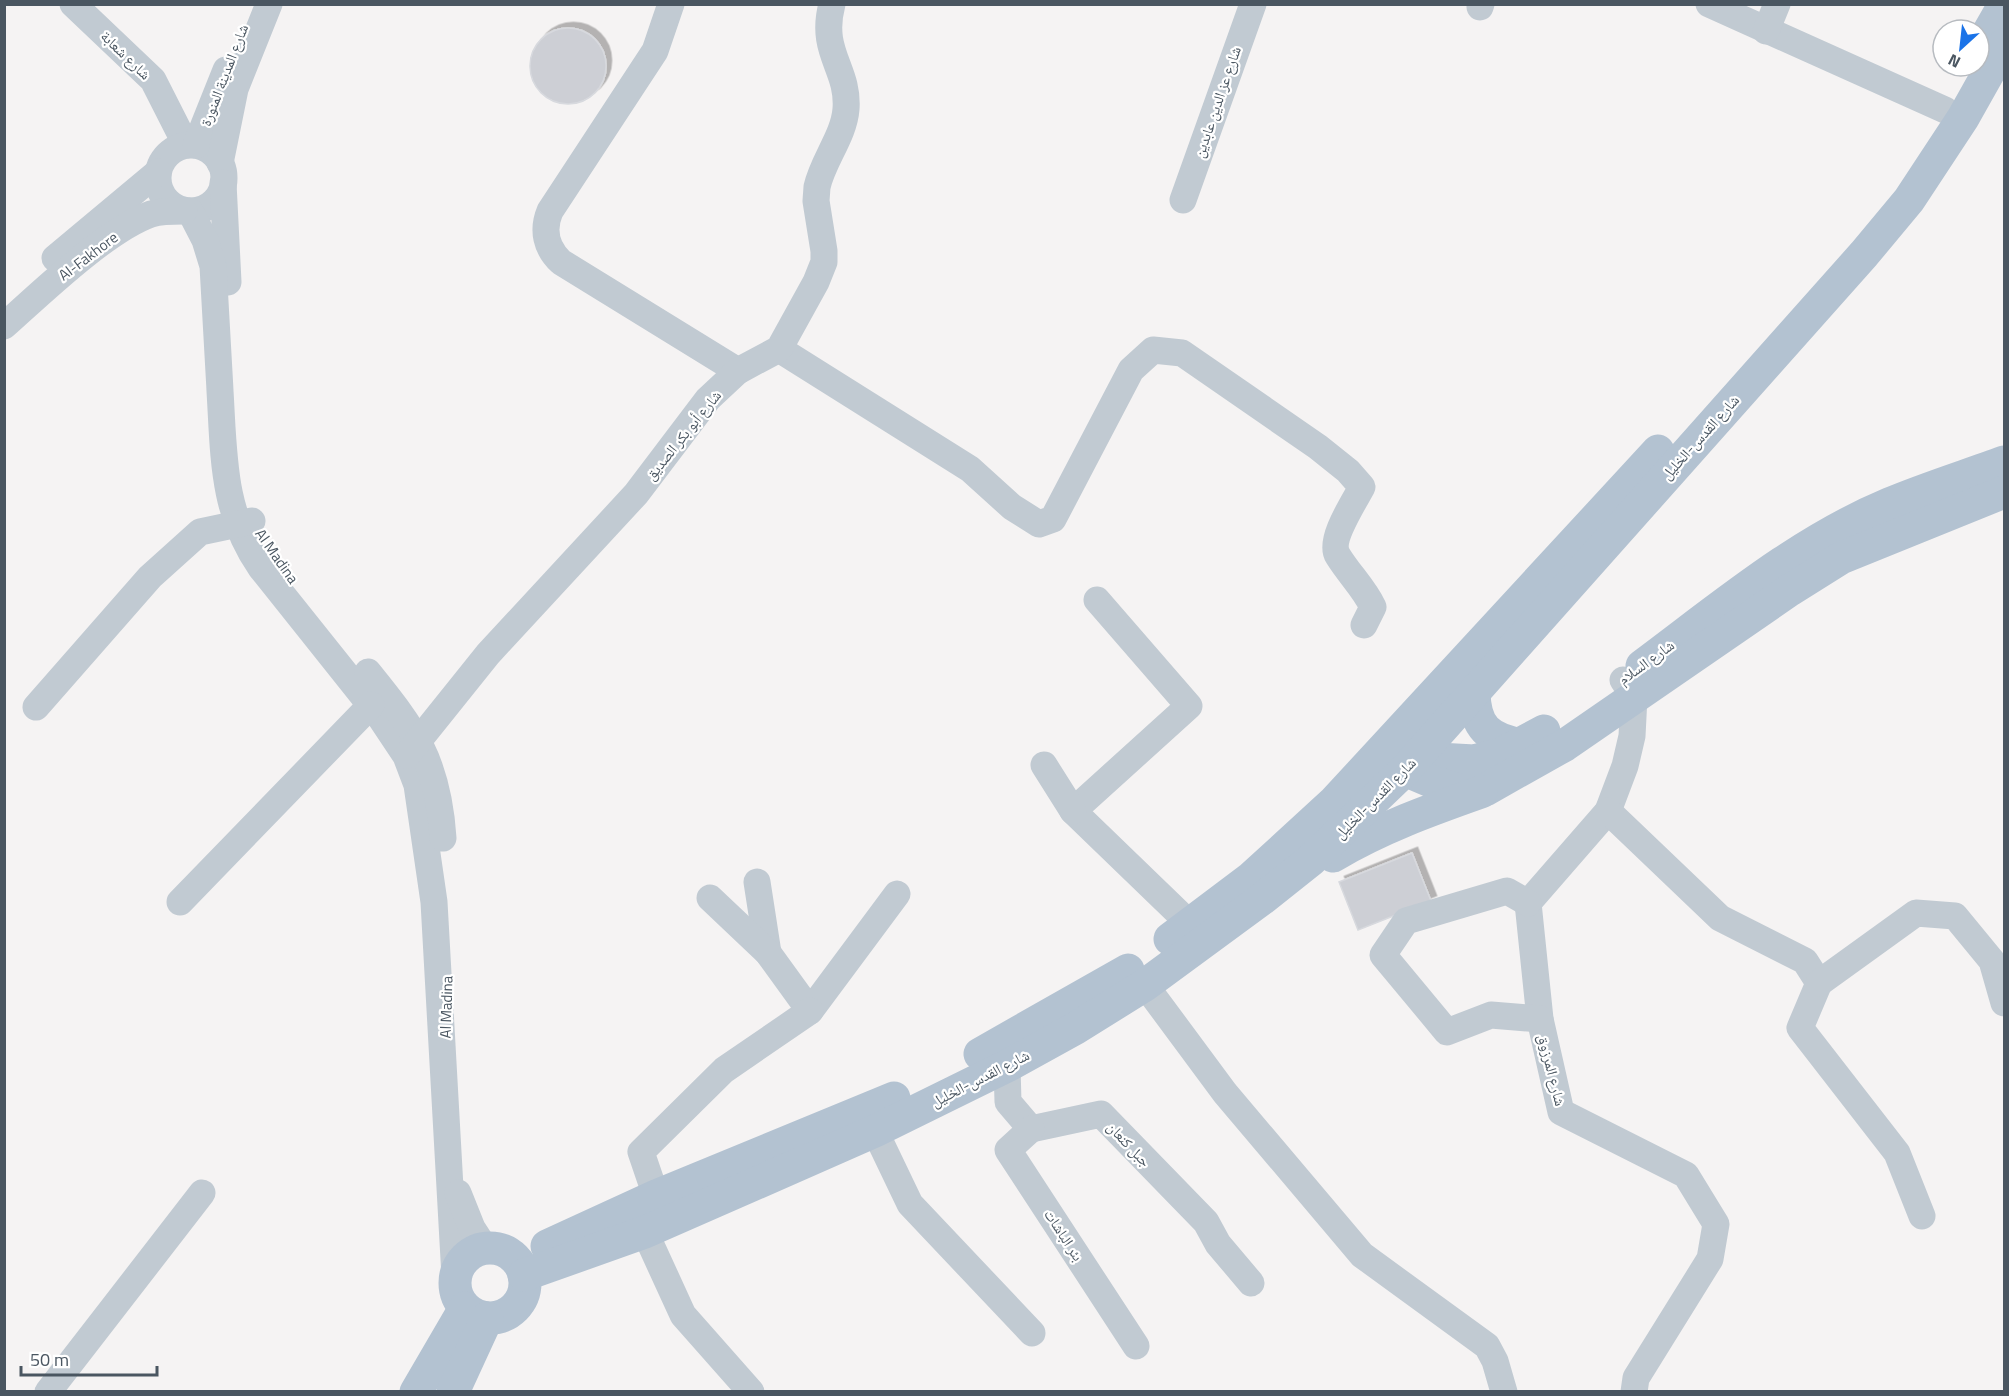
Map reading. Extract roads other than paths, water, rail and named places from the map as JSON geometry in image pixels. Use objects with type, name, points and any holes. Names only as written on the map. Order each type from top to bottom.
[{"type":"main road","points":[[1991,27],[2004,4]]},
{"type":"main road","name":"شارع القدس-الخليل","points":[[507,1261],[533,1252],[656,1196],[885,1102],[998,1045],[1137,965],[1251,878],[1334,802],[1399,761],[1474,693],[1864,254],[1909,200],[1963,118],[2004,45]]},
{"type":"main road","name":"شارع القدس-الخليل","points":[[507,1261],[645,1232],[875,1131],[1007,1066],[1076,1028],[1145,985],[1311,860],[1857,234],[1897,182],[1945,110],[1963,78]]},
{"type":"main road","name":"شارع السلام","points":[[1262,899],[1359,840],[1416,815],[1485,790],[1565,745],[1628,689],[1777,567],[1830,534],[1888,504],[2004,462]]},
{"type":"main road","name":"شارع السلام","points":[[1399,761],[1474,761],[1501,754],[1522,745],[1628,689],[1841,558],[2004,492]]},
{"type":"main road","points":[[1474,693],[1478,720],[1487,732],[1502,741],[1522,745]]},
{"type":"main road","points":[[1399,761],[1461,790],[1485,790]]},
{"type":"main road","points":[[466,1258],[507,1261],[522,1297],[516,1306],[498,1318],[476,1313],[458,1299],[455,1277],[466,1258]]},
{"type":"main road","points":[[416,1392],[476,1313]]},
{"type":"main road","points":[[453,1392],[476,1313]]},
{"type":"street","name":"شارع شعابة","points":[[73,4],[153,80],[191,145]]},
{"type":"street","name":"شارع المدينة المنورة","points":[[191,145],[252,4]]},
{"type":"street","name":"شارع المدينة المنورة","points":[[222,173],[235,89],[269,4]]},
{"type":"street","points":[[670,4],[655,51],[549,212],[545,225],[546,239],[552,252],[561,262],[738,371]]},
{"type":"street","points":[[832,4],[829,18],[829,45],[842,77],[846,109],[817,187],[816,201],[824,262],[821,272],[779,349],[970,468],[1012,507],[1039,524],[1053,519],[1069,494],[1131,370],[1153,350],[1182,353],[1318,447],[1348,471],[1362,487],[1336,538],[1336,554],[1364,588],[1374,607],[1364,625]]},
{"type":"street","name":"شارع عز الدين عابدين","points":[[1183,200],[1253,4]]},
{"type":"street","points":[[1709,4],[1945,110]]},
{"type":"street","points":[[1766,31],[1778,4]]},
{"type":"street","points":[[158,172],[167,154],[191,145],[214,155],[222,173],[214,202],[206,208],[187,211]]},
{"type":"street","name":"Al Madina","points":[[158,172],[161,193],[174,207],[187,211],[206,240],[213,266],[225,469],[245,523],[265,543],[392,701],[412,749]]},
{"type":"street","name":"Al-Fakhore","points":[[4,303],[158,172]]},
{"type":"street","name":"Al Madina","points":[[222,173],[239,456],[247,547],[261,568],[371,705],[412,749],[430,763],[438,789],[448,928],[444,1054],[448,1144]]},
{"type":"street","name":"Al-Fakhore","points":[[4,326],[56,279],[125,227],[153,213],[187,211]]},
{"type":"street","name":"شارع أبو بكر الصديق","points":[[412,749],[488,654],[636,494],[708,399],[738,371],[779,349]]},
{"type":"street","points":[[36,707],[158,569],[200,532],[245,523]]},
{"type":"street","points":[[1073,811],[1189,706],[1097,600]]},
{"type":"street","points":[[1539,1019],[1491,1015],[1447,1032],[1383,955],[1406,921],[1507,891],[1528,903],[1608,811],[1625,766],[1632,736],[1628,689]]},
{"type":"street","points":[[180,902],[371,705]]},
{"type":"street","points":[[1044,765],[1073,811],[1190,924]]},
{"type":"street","points":[[1608,811],[1720,918],[1805,961],[1819,983]]},
{"type":"street","points":[[757,882],[768,953]]},
{"type":"street","points":[[656,1196],[641,1152],[724,1070],[810,1011],[897,894]]},
{"type":"street","points":[[710,898],[768,953],[810,1011]]},
{"type":"street","name":"شارع المرزوق","points":[[1528,903],[1539,1019],[1561,1112],[1686,1175],[1716,1224],[1710,1259],[1636,1378],[1634,1392]]},
{"type":"street","points":[[1922,1216],[1897,1153],[1800,1028],[1819,983],[1916,913],[1955,916],[1992,961],[2004,1003]]},
{"type":"street","points":[[1145,985],[1225,1093],[1362,1255],[1487,1346],[1502,1378],[1504,1392]]},
{"type":"street","points":[[1007,1066],[1008,1102],[1031,1129]]},
{"type":"street","name":"جبل كنعان","points":[[1031,1129],[1101,1114],[1206,1222],[1218,1244],[1251,1283]]},
{"type":"street","name":"بئر الباشات","points":[[1031,1129],[1008,1150],[1136,1346]]},
{"type":"street","points":[[875,1131],[910,1204],[1032,1333]]},
{"type":"street","points":[[448,1144],[459,1201],[507,1261]]},
{"type":"street","points":[[448,1144],[455,1277]]},
{"type":"street","points":[[48,1392],[202,1194]]},
{"type":"street","points":[[645,1232],[683,1315],[751,1392]]}]
